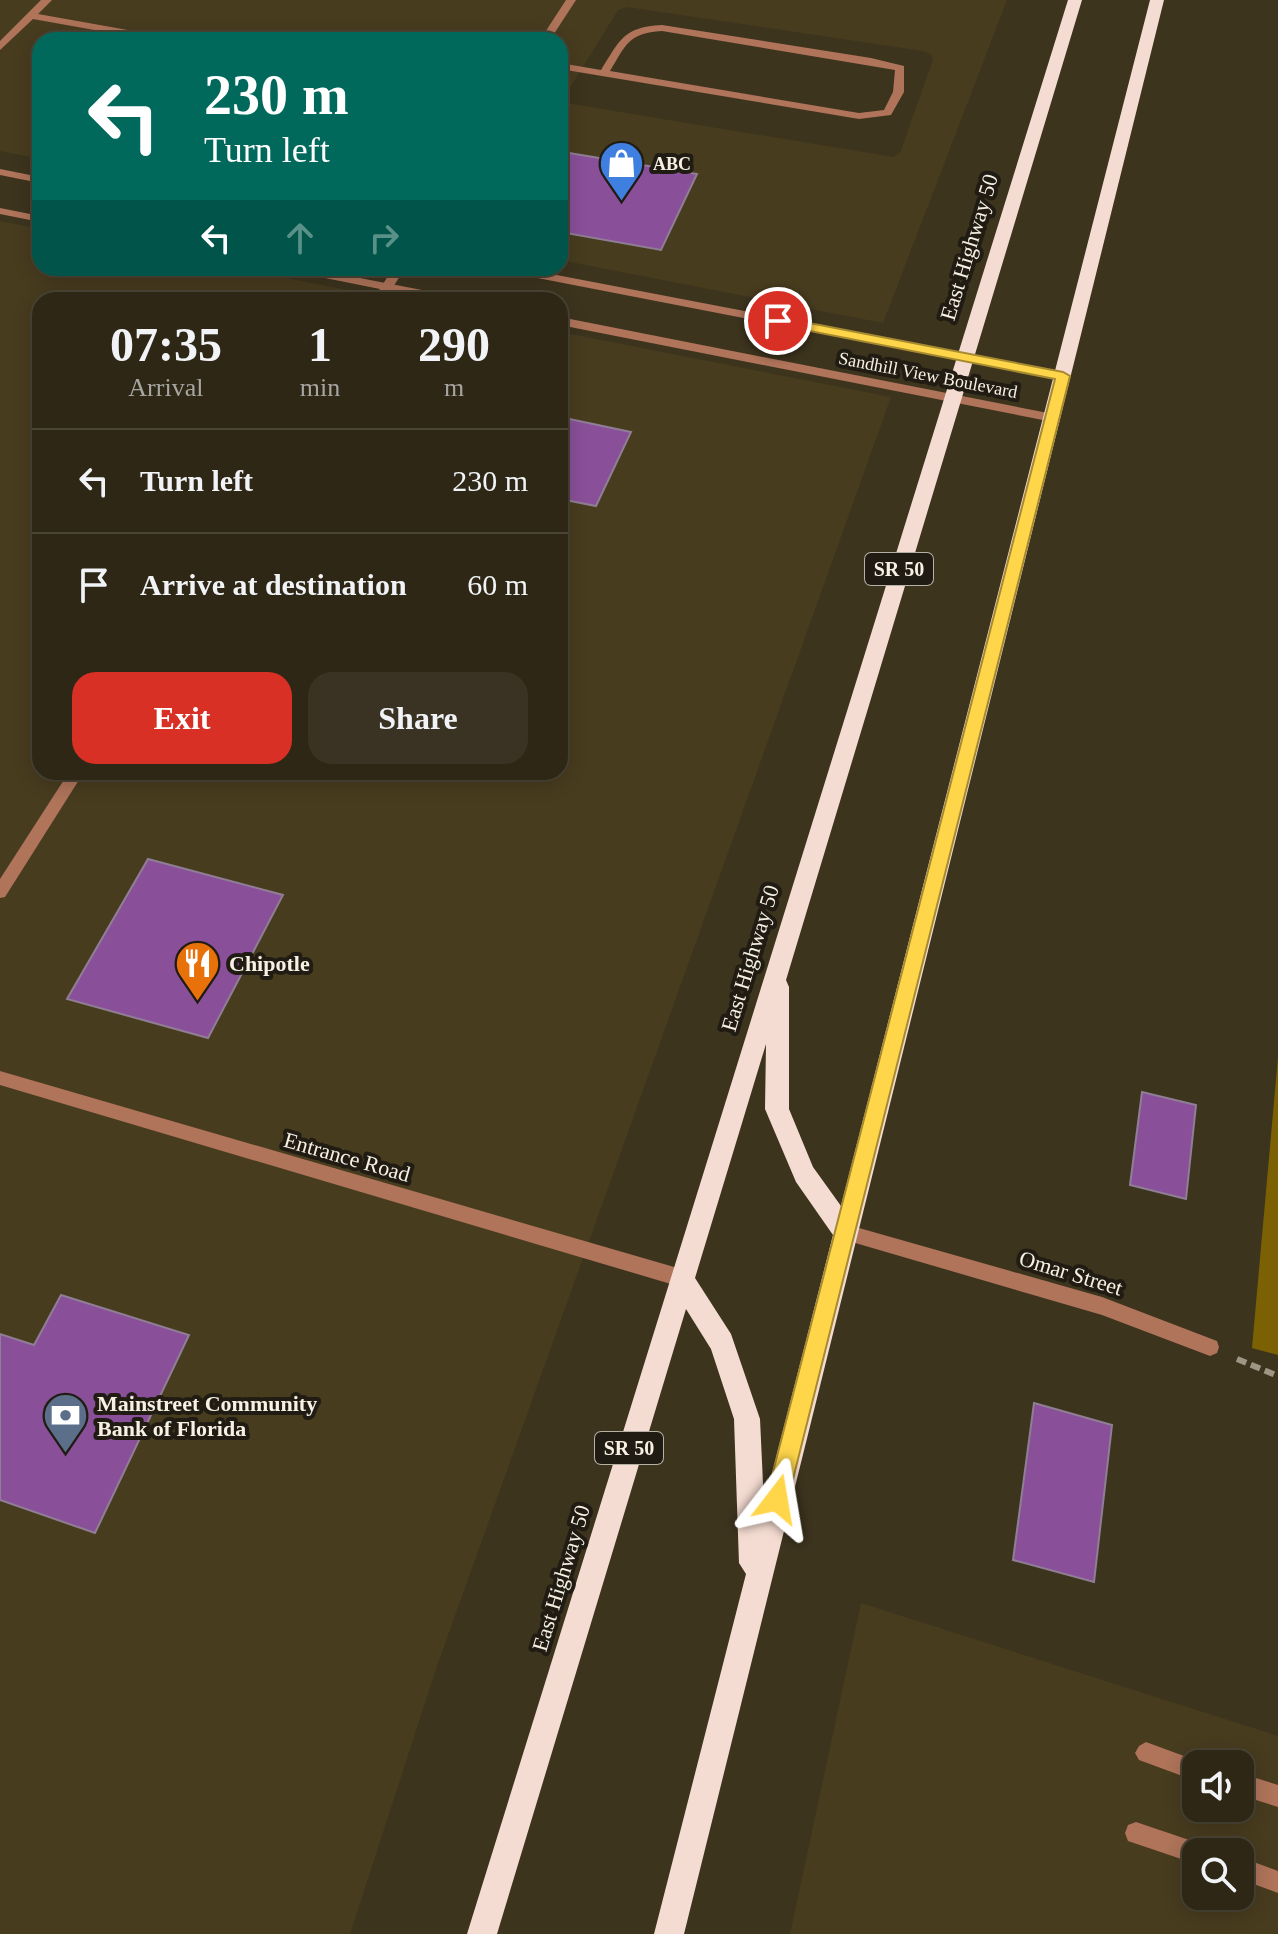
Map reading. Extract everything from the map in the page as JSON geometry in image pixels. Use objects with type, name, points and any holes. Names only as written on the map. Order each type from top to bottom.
[{"type":"highway","name":"East Highway 50","points":[[482,1934],[1075,0]]},
{"type":"highway","points":[[669,1934],[1157,0]]},
{"type":"highway","points":[[778,962],[777,1109],[804,1174],[845,1232]]},
{"type":"highway","points":[[681,1278],[722,1343],[747,1419],[754,1588]]},
{"type":"street","points":[[0,47],[47,0]]},
{"type":"street","points":[[550,32],[571,0]]},
{"type":"street","points":[[31,16],[122,32]]},
{"type":"street","points":[[568,67],[859,116],[887,113],[896,102],[901,79],[900,68],[871,61],[662,28],[638,28],[628,33],[604,73]]},
{"type":"street","points":[[0,172],[32,178]]},
{"type":"street","points":[[0,211],[32,217]]},
{"type":"street","points":[[331,276],[412,292]]},
{"type":"street","points":[[384,292],[394,276]]},
{"type":"street","name":"Sandhill View Boulevard","points":[[544,276],[1063,376]]},
{"type":"street","name":"Sandhill View Boulevard","points":[[568,323],[1053,418]]},
{"type":"street","points":[[0,892],[72,780]]},
{"type":"street","name":"Entrance Road","points":[[0,1078],[681,1278]]},
{"type":"street","name":"Omar Street","points":[[845,1232],[1102,1306],[1210,1347]]},
{"type":"street","points":[[1146,1753],[1182,1765]]},
{"type":"street","points":[[1254,1788],[1278,1796]]},
{"type":"street","points":[[1136,1833],[1182,1848]]},
{"type":"street","points":[[1254,1873],[1278,1882]]},
{"type":"path","points":[[1210,1347],[1278,1376]]},
{"type":"shaded area","points":[[0,0],[1007,0],[883,323],[568,262],[568,103],[893,157],[900,153],[933,60],[932,55],[923,51],[627,7],[618,10],[568,91],[568,32],[32,32],[32,157],[0,151]]},
{"type":"shaded area","points":[[0,221],[32,227],[32,276],[276,276],[358,292],[32,292],[32,780],[568,780],[568,334],[891,397],[437,1666],[350,1934],[0,1934]]},
{"type":"shaded area","points":[[1278,1057],[1278,1355],[1252,1348]]},
{"type":"shaded area","points":[[861,1603],[1278,1736],[1278,1934],[790,1934]]},
{"type":"building","name":"ABC","points":[[568,155],[697,174],[661,250],[568,233]]},
{"type":"building","points":[[568,419],[631,432],[596,506],[568,501]]},
{"type":"building","points":[[148,859],[283,895],[208,1038],[67,999]]},
{"type":"building","points":[[1142,1092],[1196,1105],[1186,1199],[1130,1185]]},
{"type":"building","name":"Mainstreet Community Bank of Florida","points":[[61,1295],[189,1335],[95,1533],[0,1500],[0,1334],[34,1345]]},
{"type":"building","points":[[1034,1403],[1112,1425],[1094,1582],[1013,1560]]},
{"type":"place","name":"ABC","points":[[622,203]]},
{"type":"place","name":"Chipotle","points":[[198,1002]]},
{"type":"place","name":"Mainstreet Community Bank of Florida","points":[[66,1455]]},
{"type":"route","points":[[777,1499],[1063,376],[778,321]]}]
